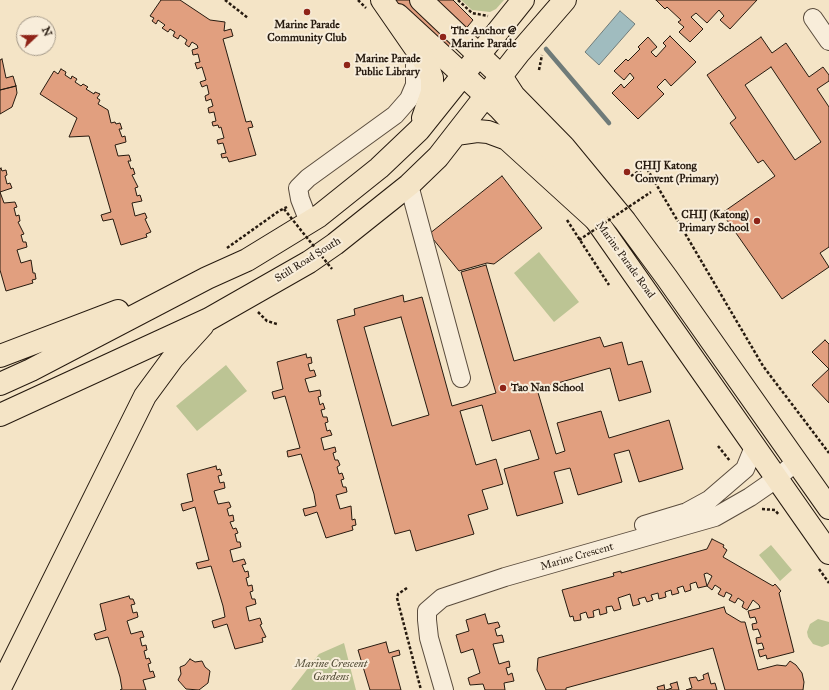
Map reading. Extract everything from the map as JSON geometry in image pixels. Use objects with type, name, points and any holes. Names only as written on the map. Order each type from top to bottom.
[{"type":"main road","name":"Marine Parade Road","points":[[382,0],[486,96],[551,164],[596,220],[663,313],[776,479],[829,553]]},
{"type":"main road","points":[[382,0],[427,65],[432,78],[432,92],[419,130]]},
{"type":"main road","name":"Marine Parade Road","points":[[421,0],[501,76],[514,96],[564,147],[625,221],[667,278],[829,508]]},
{"type":"main road","points":[[0,384],[31,370],[207,278],[247,260],[309,222],[379,168],[419,130],[523,0]]},
{"type":"main road","name":"Still Road South","points":[[0,415],[209,319],[309,262],[335,244],[409,185],[438,157],[501,76],[565,0]]},
{"type":"main road","points":[[456,134],[483,131],[507,139],[596,220]]},
{"type":"main road","points":[[0,356],[207,278]]},
{"type":"main road","points":[[0,688],[145,396],[173,358],[209,319]]},
{"type":"street","points":[[813,18],[829,41]]},
{"type":"street","points":[[309,222],[300,199],[298,188],[308,178],[395,115],[409,100],[415,85],[415,65]]},
{"type":"street","points":[[409,185],[461,378]]},
{"type":"street","name":"Marine Crescent","points":[[434,690],[420,640],[417,621],[417,610],[423,600],[438,590],[460,581],[687,512],[709,500],[745,469],[754,447]]},
{"type":"street","name":"Marine Crescent","points":[[444,690],[429,638],[427,620],[427,611],[442,598],[505,577],[715,517],[750,497],[776,479],[796,462]]},
{"type":"path","points":[[225,0],[248,18]]},
{"type":"path","points":[[458,0],[472,13],[476,14]]},
{"type":"path","points":[[631,176],[646,167],[763,366],[829,453]]},
{"type":"path","points":[[579,240],[651,192]]},
{"type":"path","points":[[222,250],[279,211],[286,208],[332,269]]},
{"type":"path","points":[[407,588],[398,594],[397,598],[421,690]]},
{"type":"green space","points":[[461,0],[504,0],[496,9],[490,12],[472,10]]},
{"type":"green space","points":[[539,252],[579,302],[554,322],[514,273]]},
{"type":"green space","points":[[226,365],[247,391],[197,431],[176,406]]},
{"type":"green space","points":[[771,545],[792,570],[780,581],[759,555]]},
{"type":"green space","points":[[818,619],[829,622],[829,644],[822,647],[813,644],[808,637],[807,632],[810,624]]},
{"type":"green space","name":"Marine Crescent Gardens","points":[[344,643],[356,690],[291,690],[319,654]]},
{"type":"water","points":[[620,11],[635,24],[599,65],[585,52]]},
{"type":"building","points":[[161,0],[180,0],[210,20],[225,22],[224,31],[231,29],[233,36],[223,39],[246,122],[251,121],[253,127],[248,128],[256,155],[229,162],[227,157],[222,158],[221,154],[226,153],[223,143],[218,144],[217,140],[224,138],[221,127],[219,128],[218,125],[213,126],[212,122],[216,121],[214,112],[209,113],[208,108],[213,106],[211,99],[206,101],[205,96],[209,94],[207,85],[202,87],[200,82],[206,80],[202,67],[197,69],[195,63],[200,62],[198,54],[193,55],[192,50],[198,48],[197,45],[192,42],[189,47],[185,44],[187,40],[180,35],[178,39],[173,36],[175,32],[170,29],[168,32],[162,28],[165,25],[158,20],[156,24],[152,21],[154,18],[150,16]]},
{"type":"building","name":"The Anchor @ Marine Parade","points":[[390,0],[453,0],[473,20],[445,54]]},
{"type":"building","points":[[656,0],[757,0],[730,29],[720,20],[724,16],[719,10],[707,23],[696,13],[691,17],[703,29],[690,42],[679,32],[684,27],[678,22],[681,20],[667,7],[665,9]]},
{"type":"building","points":[[670,36],[696,62],[671,86],[665,79],[657,87],[664,94],[638,119],[612,93],[621,84],[624,88],[634,78],[630,73],[624,80],[614,71],[626,59],[628,61],[640,49],[638,47],[648,37],[657,47],[651,52],[656,57],[666,46],[663,43]]},
{"type":"building","points":[[761,37],[772,53],[786,43],[809,77],[823,67],[829,75],[829,81],[817,89],[829,107],[829,247],[820,253],[829,267],[782,299],[722,213],[775,176],[763,160],[758,163],[730,123],[736,118],[707,75]],"holes":[[[771,67],[821,142],[795,160],[745,85]]]},
{"type":"building","points":[[2,59],[6,78],[13,76],[16,86],[0,90],[0,60]]},
{"type":"building","points":[[61,69],[66,72],[65,75],[71,79],[72,76],[77,79],[75,82],[81,86],[83,84],[88,87],[86,89],[94,94],[95,92],[100,94],[97,98],[100,100],[98,104],[108,110],[111,123],[120,123],[122,129],[119,129],[122,137],[125,136],[126,142],[115,145],[118,156],[129,155],[131,161],[128,161],[131,169],[133,168],[135,174],[132,175],[138,187],[135,188],[137,196],[140,195],[142,201],[132,203],[135,216],[145,213],[147,218],[145,219],[151,232],[146,234],[147,237],[121,245],[113,219],[103,221],[101,215],[111,212],[89,136],[69,137],[77,118],[40,94],[54,71],[58,74]]},
{"type":"building","points":[[16,86],[17,93],[12,107],[0,114],[0,90]]},
{"type":"building","points":[[1,168],[2,171],[6,170],[7,175],[5,176],[7,184],[10,183],[12,188],[0,192]]},
{"type":"building","points":[[502,176],[542,228],[494,264],[487,263],[459,271],[429,234]]},
{"type":"building","points":[[0,192],[4,203],[15,202],[17,207],[14,208],[16,216],[19,215],[20,221],[18,222],[24,234],[21,235],[23,242],[26,242],[27,247],[17,250],[21,263],[31,260],[33,273],[35,273],[36,279],[32,280],[33,283],[6,291],[0,270]]},
{"type":"building","name":"Tao Nan School","points":[[486,265],[514,361],[600,337],[604,347],[622,342],[628,365],[642,361],[651,392],[619,401],[610,368],[537,389],[556,454],[565,451],[557,423],[601,411],[609,438],[669,420],[683,469],[639,482],[629,450],[614,454],[622,482],[578,495],[570,468],[554,472],[563,503],[517,516],[504,469],[539,459],[530,430],[492,441],[482,405],[460,411],[476,465],[496,459],[503,484],[482,490],[488,509],[468,515],[474,534],[416,551],[410,530],[395,534],[337,320],[355,315],[354,309],[403,295],[404,302],[422,297],[452,406],[496,393],[461,272]],"holes":[[[401,317],[429,415],[392,426],[364,327]]]},
{"type":"building","points":[[825,340],[829,344],[829,369],[812,352]]},
{"type":"building","points":[[306,354],[307,358],[311,357],[312,363],[308,364],[310,371],[314,370],[316,376],[305,379],[309,392],[320,390],[321,396],[318,397],[320,405],[323,403],[325,409],[321,410],[323,417],[327,417],[328,422],[325,423],[327,431],[330,430],[332,435],[321,438],[324,450],[335,447],[336,452],[333,453],[335,460],[338,460],[340,465],[337,467],[339,474],[342,473],[344,479],[341,480],[343,487],[346,487],[347,492],[336,495],[340,509],[351,506],[352,520],[355,519],[356,525],[352,526],[353,530],[326,538],[317,512],[305,516],[303,509],[316,506],[314,494],[301,454],[288,457],[287,451],[300,448],[285,396],[274,399],[272,392],[283,389],[277,362]]},
{"type":"building","points":[[829,369],[829,403],[812,385]]},
{"type":"building","points":[[216,466],[217,470],[220,469],[222,475],[218,476],[220,483],[224,482],[225,488],[214,491],[218,504],[229,502],[231,507],[227,509],[229,516],[233,515],[234,521],[230,522],[233,529],[236,528],[238,533],[235,534],[237,542],[240,542],[241,547],[230,550],[233,562],[244,559],[246,564],[242,565],[245,572],[248,571],[249,577],[246,578],[248,586],[252,585],[253,591],[250,592],[252,599],[255,599],[256,604],[246,607],[249,621],[260,618],[262,624],[260,625],[266,637],[262,638],[263,642],[235,649],[227,624],[214,628],[212,621],[225,617],[223,606],[211,566],[198,569],[196,563],[209,560],[195,507],[183,511],[181,504],[193,501],[187,474]]},
{"type":"building","points":[[712,539],[724,545],[723,547],[727,550],[723,557],[773,586],[775,584],[781,591],[779,593],[794,652],[767,659],[766,655],[760,657],[758,650],[764,649],[762,643],[757,644],[756,638],[761,637],[758,629],[753,630],[752,624],[757,623],[755,617],[750,618],[748,611],[760,608],[759,605],[753,600],[747,610],[742,607],[744,602],[738,598],[735,603],[729,600],[732,595],[726,592],[724,597],[718,594],[721,589],[715,585],[712,590],[707,586],[698,588],[696,582],[690,584],[691,590],[685,592],[683,586],[677,588],[679,593],[672,595],[671,590],[665,592],[666,597],[659,599],[658,593],[651,595],[653,600],[647,602],[645,597],[638,599],[640,604],[633,606],[630,594],[618,598],[621,609],[614,611],[612,606],[606,607],[607,613],[600,615],[599,609],[593,611],[594,617],[588,618],[586,612],[580,614],[581,620],[574,621],[573,616],[570,617],[562,590],[614,576],[613,573],[621,571],[621,573],[707,549]],"holes":[[[707,573],[712,576],[707,586],[704,574]]]},
{"type":"building","points":[[129,596],[130,599],[133,599],[135,604],[131,605],[133,613],[137,612],[138,617],[127,621],[131,634],[142,631],[144,637],[140,638],[142,646],[146,645],[147,650],[144,651],[146,659],[149,658],[151,663],[148,664],[150,672],[153,671],[155,677],[143,680],[146,690],[120,690],[122,689],[120,677],[108,637],[96,640],[94,634],[106,630],[100,604]]},
{"type":"building","points":[[724,607],[726,613],[741,622],[745,622],[758,670],[777,665],[786,666],[790,661],[796,665],[802,673],[804,682],[803,690],[725,690],[713,648],[566,688],[566,690],[546,690],[537,670],[538,658]]},
{"type":"building","points":[[485,614],[488,624],[498,622],[500,627],[495,629],[497,636],[502,635],[504,642],[493,644],[499,664],[509,661],[510,667],[506,668],[508,675],[512,673],[514,681],[504,683],[505,690],[485,690],[483,684],[470,685],[468,678],[480,673],[473,649],[461,653],[456,635],[469,631],[466,620]]},
{"type":"building","points":[[386,642],[389,653],[399,650],[400,655],[392,657],[401,690],[370,690],[358,650]]},
{"type":"building","points":[[190,659],[195,662],[202,661],[205,667],[210,671],[208,683],[199,690],[186,689],[178,680],[181,674],[180,667],[185,665]]},
{"type":"building","points":[[708,673],[711,684],[715,683],[717,690],[686,690],[692,688],[689,678],[696,677],[698,681],[704,679],[703,675]]},
{"type":"building","points":[[677,682],[679,690],[666,690],[672,688],[670,684]]},
{"type":"building","points":[[664,685],[665,690],[658,690],[657,687]]},
{"type":"waterway","points":[[546,49],[609,123]]},
{"type":"place","name":"Marine Parade Community Club","points":[[307,12]]},
{"type":"place","name":"The Anchor @ Marine Parade","points":[[443,37]]},
{"type":"place","name":"Marine Parade Public Library","points":[[347,65]]},
{"type":"place","name":"CHIJ Katong Convent (Primary)","points":[[627,172]]},
{"type":"place","name":"CHIJ (Katong) Primary School","points":[[757,221]]},
{"type":"place","name":"Tao Nan School","points":[[503,388]]}]
